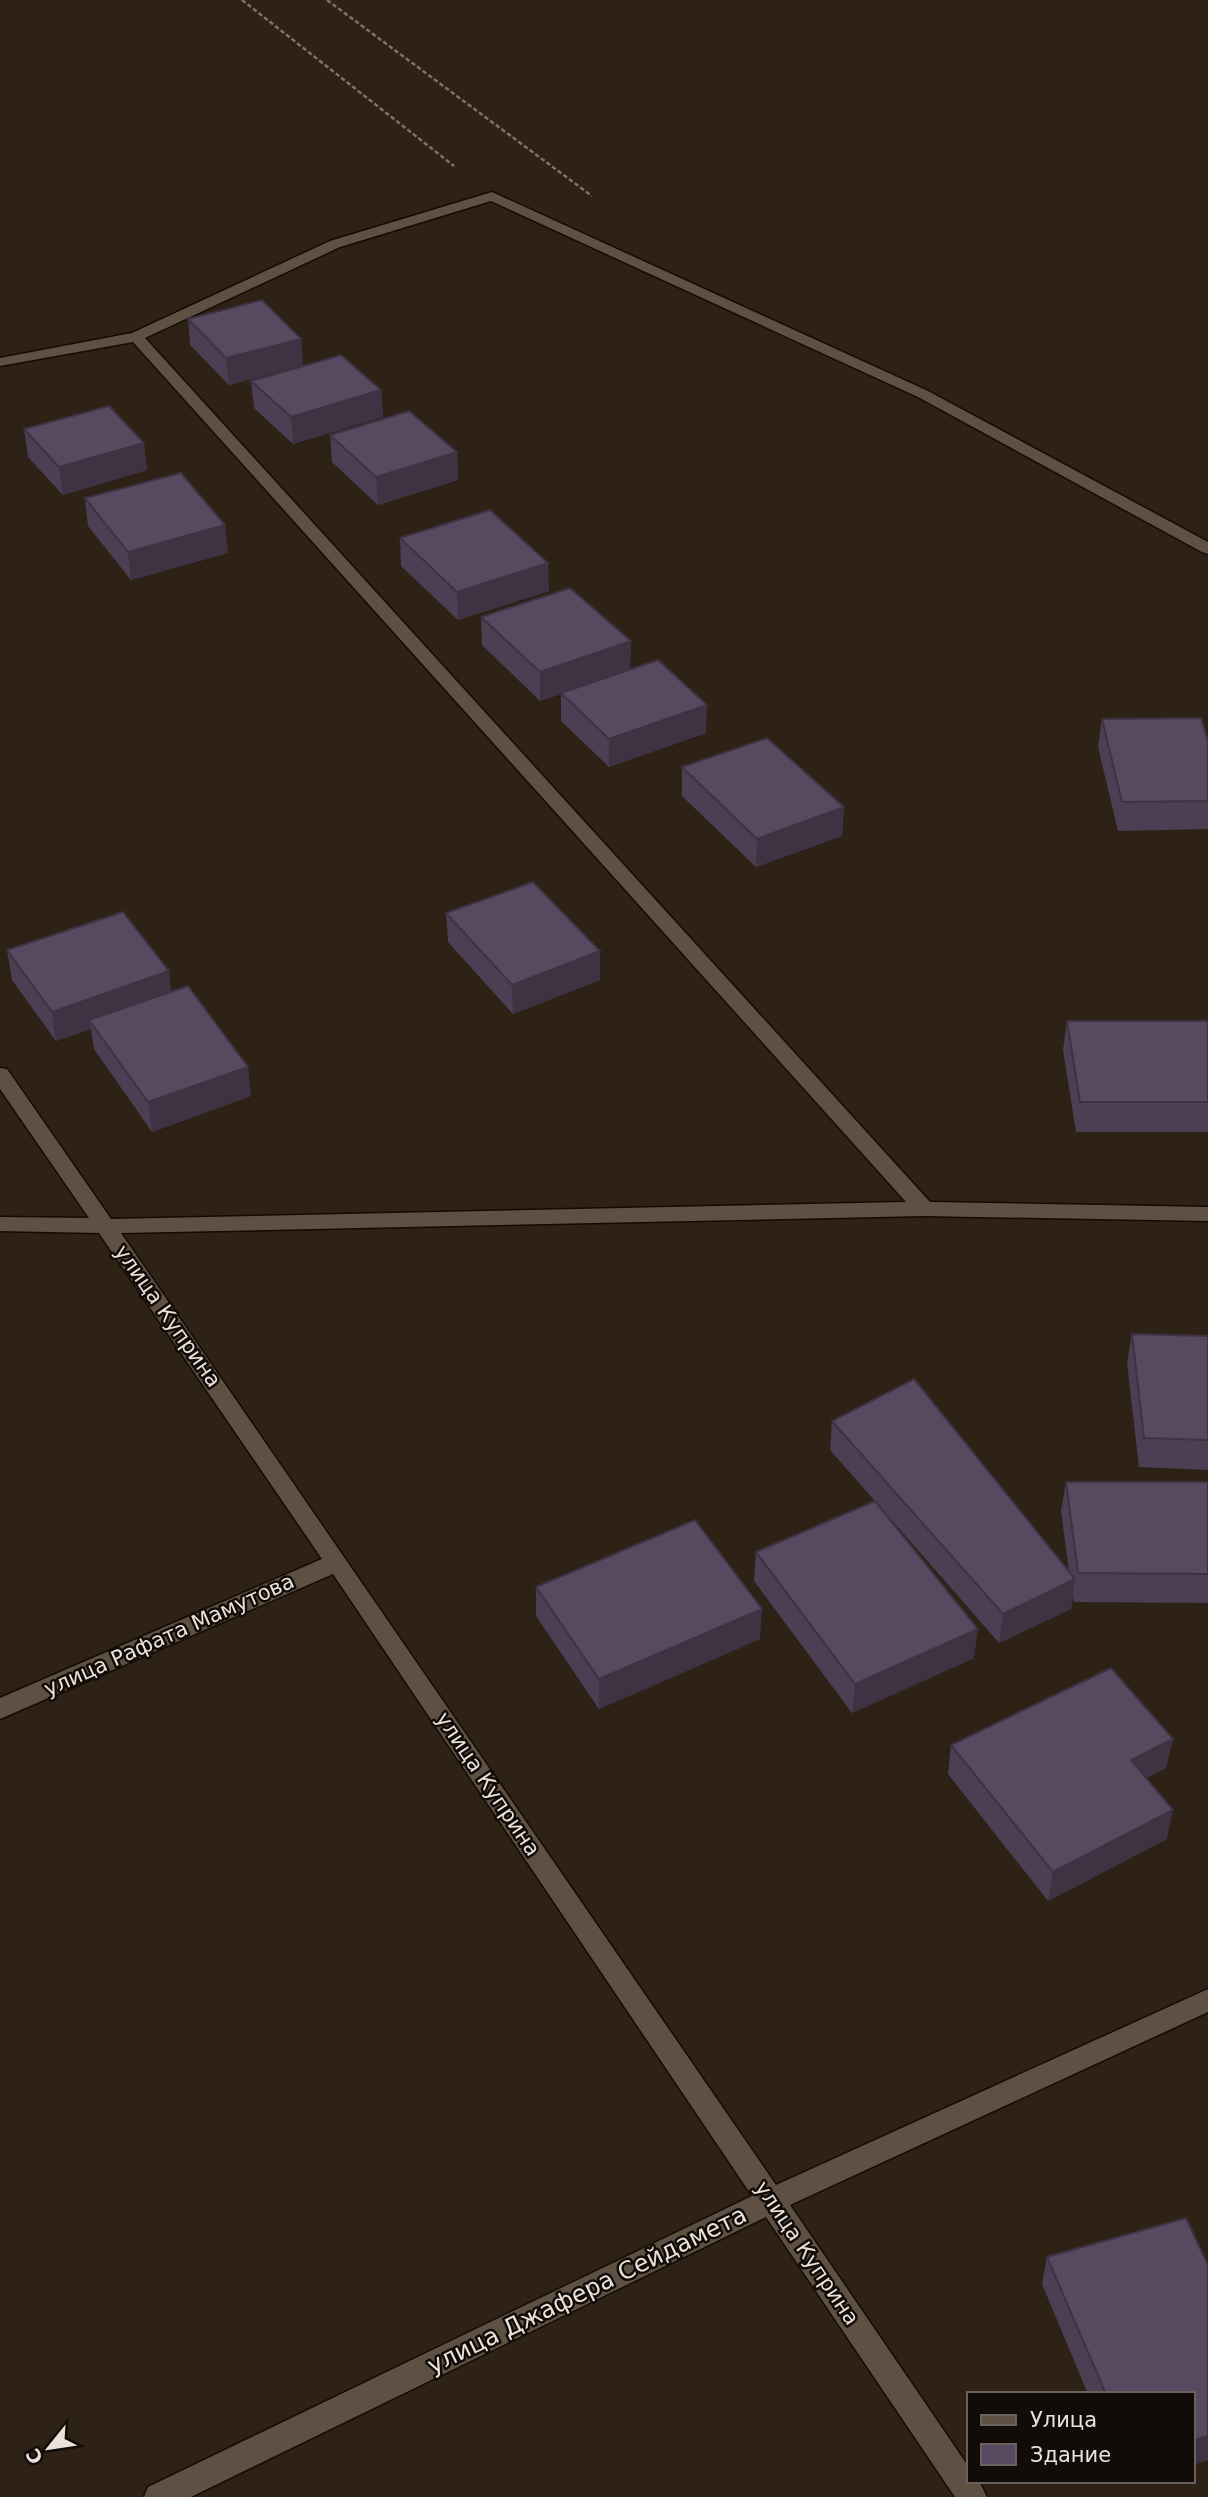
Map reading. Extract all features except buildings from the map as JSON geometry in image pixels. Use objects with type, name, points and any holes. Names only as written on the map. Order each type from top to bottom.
[{"type":"street","points":[[0,362],[136,337],[335,244],[492,195],[923,394],[1208,548]]},
{"type":"street","points":[[136,337],[924,1209]]},
{"type":"street","name":"улица Куприна","points":[[0,1074],[337,1562],[972,2497]]},
{"type":"street","points":[[0,1224],[106,1226],[924,1209],[1208,1214]]},
{"type":"street","name":"улица Рафата Мамутова","points":[[0,1709],[337,1562]]},
{"type":"street","name":"улица Джафера Сейдамета","points":[[159,2497],[772,2200],[1208,2000]]},
{"type":"path","points":[[243,0],[492,195]]},
{"type":"path","points":[[327,0],[601,203]]}]
